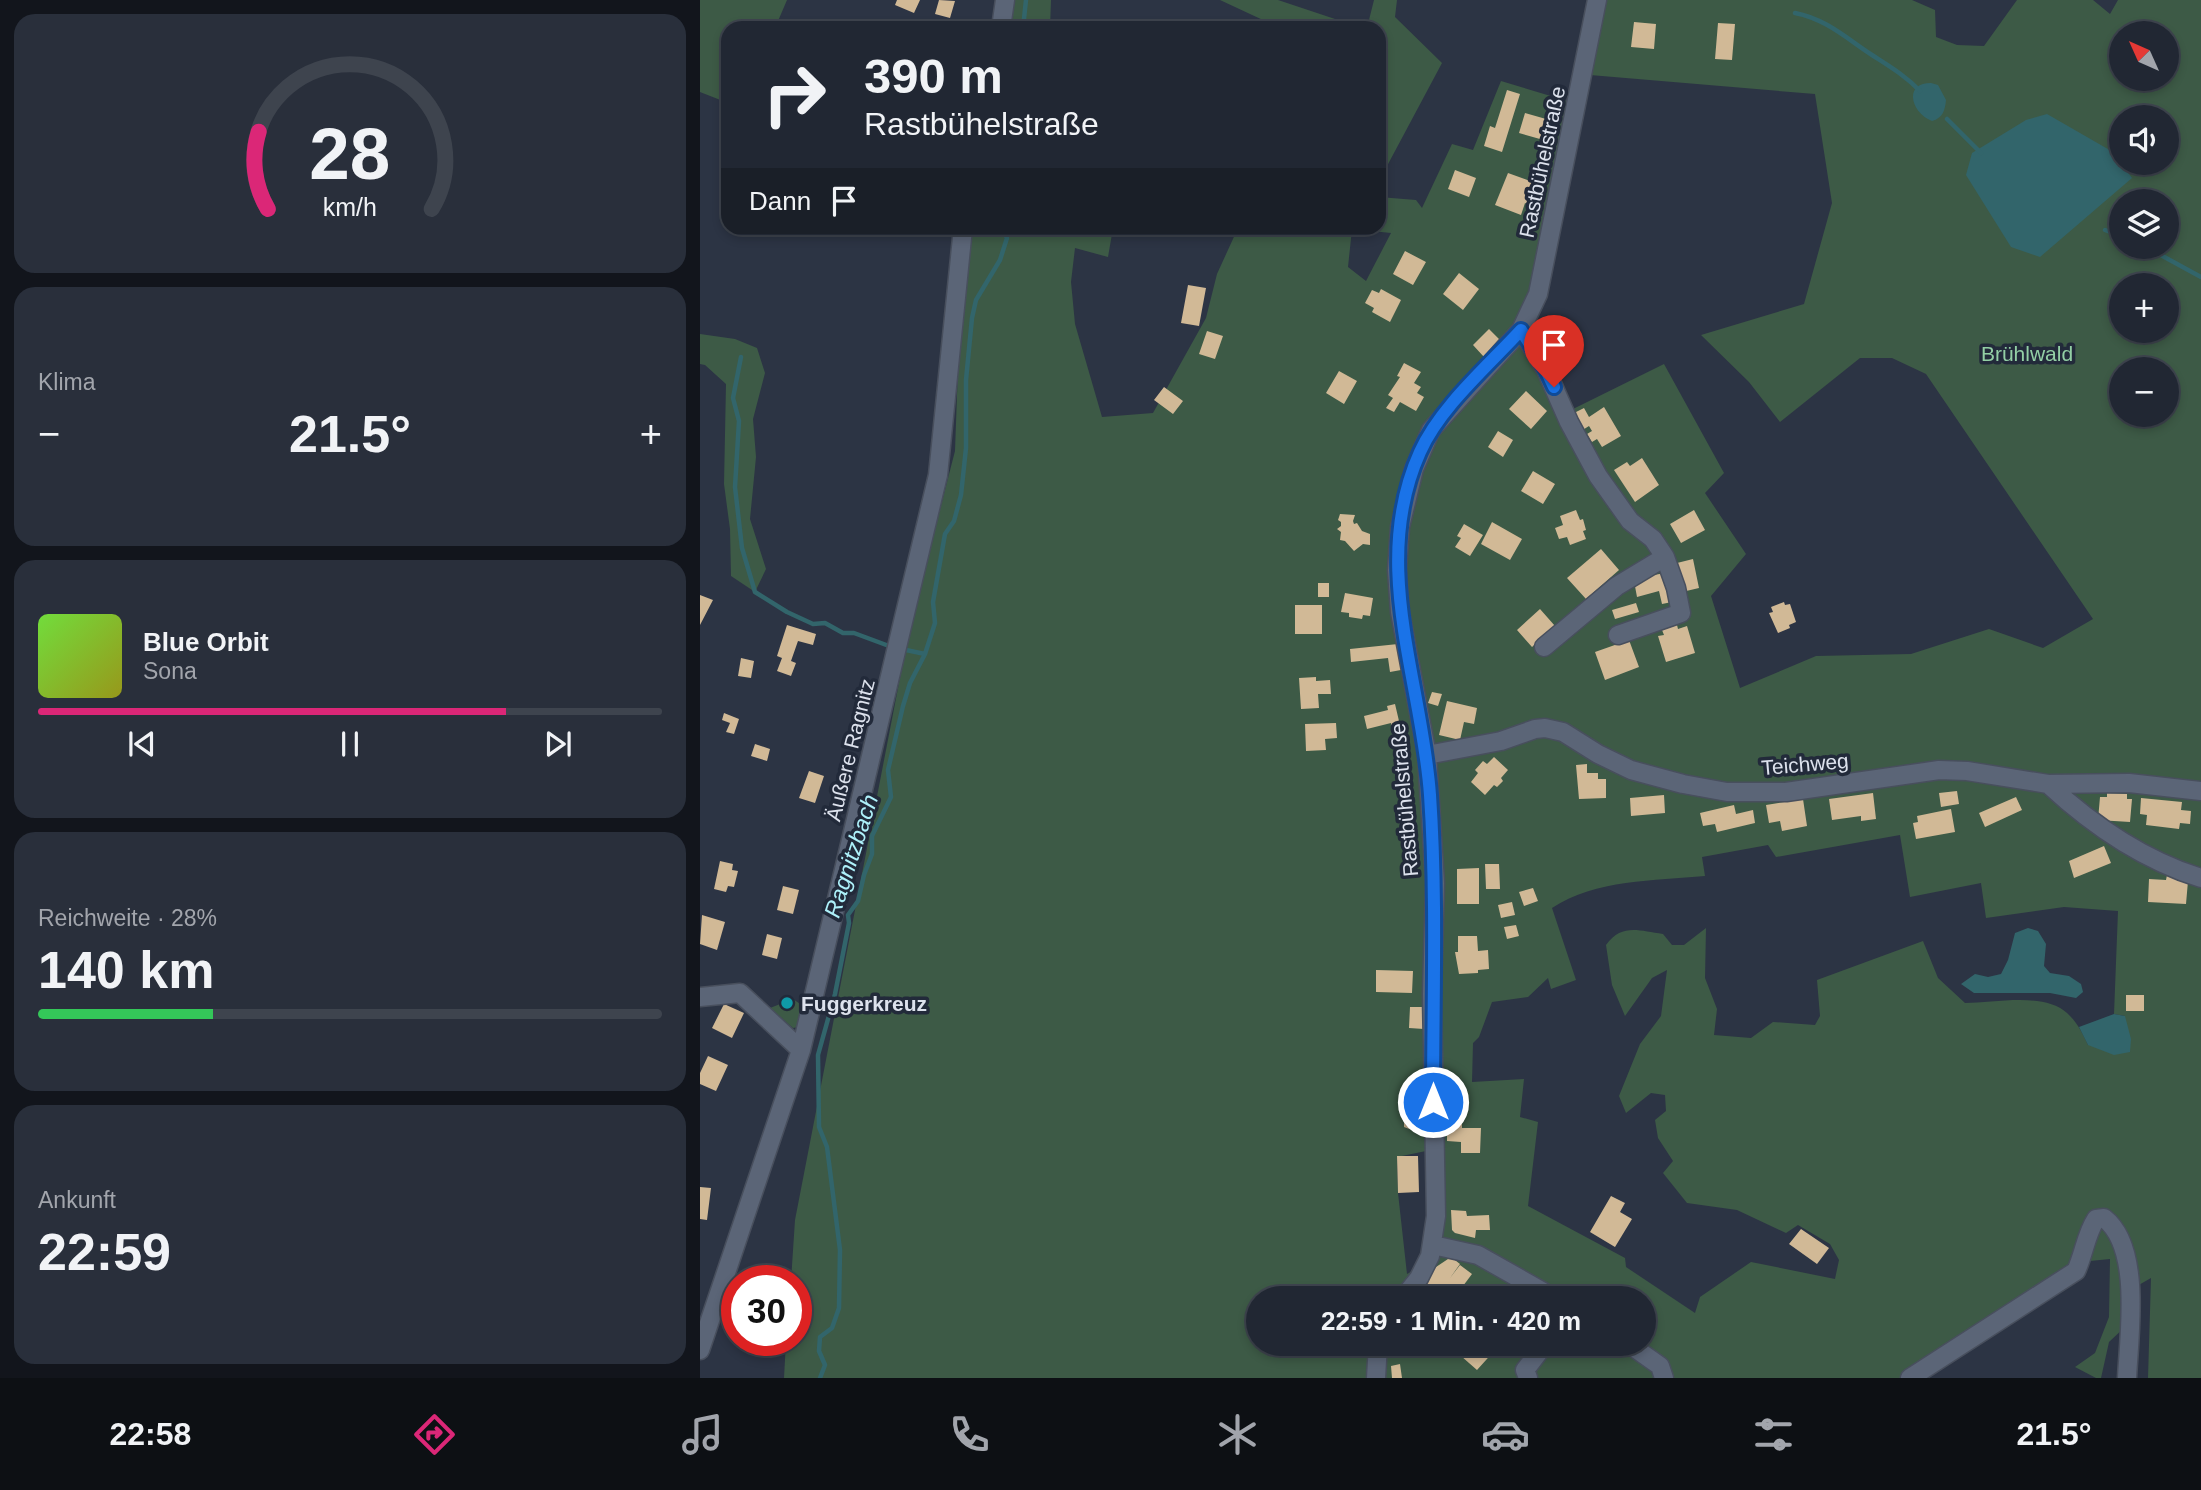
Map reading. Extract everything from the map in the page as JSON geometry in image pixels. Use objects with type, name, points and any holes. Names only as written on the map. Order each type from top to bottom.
[{"type":"street","points":[[1002,21],[1005,0]]},
{"type":"street","name":"Rastbühelstraße","points":[[1412,1286],[1426,1266],[1433,1245],[1436,1216],[1432,1007],[1435,883],[1427,755],[1400,612],[1397,570],[1406,496],[1420,452],[1432,430],[1521,330],[1538,294],[1597,0]]},
{"type":"street","name":"Äußere Ragnitz","points":[[700,1350],[801,1049],[939,475],[961,235]]},
{"type":"street","points":[[1521,330],[1546,370],[1569,422],[1598,476],[1630,521],[1653,539],[1665,557],[1675,587],[1681,613],[1618,635]]},
{"type":"street","points":[[1544,646],[1617,586],[1665,557]]},
{"type":"street","name":"Teichweg","points":[[1427,755],[1501,741],[1545,728],[1563,732],[1598,754],[1631,770],[1727,792],[1786,792],[1939,770],[1968,771],[2048,784],[2129,783],[2201,791]]},
{"type":"street","points":[[2048,784],[2106,833],[2160,862],[2201,878]]},
{"type":"street","points":[[700,997],[740,993],[801,1049]]},
{"type":"street","points":[[1910,1378],[2076,1270],[2091,1228],[2096,1219],[2104,1218],[2122,1240],[2132,1292],[2127,1378]]},
{"type":"street","points":[[1433,1245],[1478,1255],[1533,1286]]},
{"type":"street","points":[[1376,1378],[1377,1356]]},
{"type":"street","points":[[1528,1378],[1525,1370],[1536,1356]]},
{"type":"street","points":[[1646,1356],[1660,1366],[1664,1378]]},
{"type":"green space","points":[[700,0],[787,0],[778,21],[721,21],[721,100],[700,92]]},
{"type":"green space","points":[[1000,0],[1051,0],[1050,21],[996,21]]},
{"type":"green space","points":[[1220,0],[1278,0],[1341,21],[1265,21]]},
{"type":"green space","points":[[1374,0],[1397,0],[1395,17],[1442,63],[1386,168],[1386,21],[1369,21]]},
{"type":"green space","name":"Brühlwald","points":[[1604,0],[1912,0],[1935,10],[1936,37],[1957,45],[1984,46],[2017,0],[2093,0],[2110,14],[2118,0],[2201,0],[2201,1378],[2148,1378],[2151,1278],[2123,1294],[2126,1326],[2109,1342],[2101,1378],[2075,1367],[2095,1353],[2109,1317],[2110,1259],[2070,1263],[1911,1371],[1911,1378],[784,1378],[785,1356],[812,1356],[812,1265],[792,1265],[795,1220],[910,626],[955,451],[963,235],[1112,235],[1108,257],[1075,248],[1071,282],[1075,324],[1102,417],[1153,413],[1206,318],[1217,274],[1235,235],[1351,235],[1348,267],[1366,281],[1391,233],[1386,232],[1386,198],[1416,200],[1422,208],[1452,144],[1473,150],[1501,81],[1584,106],[1549,289],[1529,330],[1573,409],[1664,364],[1724,473],[1705,493],[1746,554],[1711,596],[1740,688],[1816,656],[1911,654],[1989,629],[2043,648],[2093,619],[1926,374],[1892,358],[1860,358],[1780,422],[1749,382],[1701,335],[1804,304],[1832,203],[1815,94],[1590,75]],"holes":[[[1900,835],[1910,897],[1981,883],[1986,918],[2064,907],[2118,911],[2114,1014],[2125,1016],[2088,1045],[2074,1020],[2067,1013],[2046,1003],[1965,1003],[1938,978],[1923,941],[1817,980],[1820,1016],[1815,1025],[1773,1022],[1751,1038],[1714,1035],[1717,1009],[1705,978],[1706,928],[1684,945],[1672,945],[1663,934],[1639,930],[1618,934],[1606,945],[1612,985],[1625,1016],[1652,978],[1667,970],[1661,1016],[1640,1044],[1619,1096],[1626,1113],[1651,1093],[1665,1095],[1666,1111],[1655,1120],[1658,1138],[1673,1161],[1663,1173],[1687,1203],[1737,1210],[1786,1233],[1798,1225],[1830,1244],[1839,1260],[1835,1279],[1751,1262],[1700,1297],[1695,1313],[1656,1287],[1656,1356],[1246,1356],[1246,1286],[1654,1286],[1626,1267],[1625,1258],[1528,1206],[1538,1122],[1520,1117],[1524,1079],[1472,1082],[1473,1043],[1479,1037],[1492,1002],[1528,997],[1548,978],[1551,989],[1576,980],[1552,908],[1587,891],[1626,883],[1705,876],[1702,857],[1768,845],[1776,857]],[[1426,1151],[1430,1205],[1428,1246],[1420,1264],[1407,1274],[1397,1157]]]},
{"type":"green space","points":[[700,334],[735,339],[757,348],[765,373],[753,419],[756,457],[750,519],[766,569],[755,592],[731,576],[730,529],[724,484],[726,384],[705,365],[700,364]]},
{"type":"green space","points":[[793,999],[803,1006],[798,1027],[793,1028],[770,1008]]},
{"type":"shaded area","points":[[1931,83],[1938,85],[1946,100],[1943,113],[1932,121],[1919,112],[1913,99],[1916,88]]},
{"type":"shaded area","points":[[2047,114],[2109,150],[2109,175],[2130,175],[2132,178],[2119,189],[2109,189],[2109,198],[2040,257],[2011,247],[1966,175],[1972,153],[2026,120]]},
{"type":"shaded area","points":[[2028,928],[2038,931],[2046,944],[2044,966],[2050,973],[2069,976],[2081,984],[2083,992],[2076,998],[2050,993],[1974,993],[1961,984],[1975,974],[1988,977],[2001,974],[2008,960],[2015,933]]},
{"type":"shaded area","points":[[2114,1014],[2125,1016],[2131,1039],[2130,1052],[2114,1055],[2088,1045],[2079,1027]]},
{"type":"building","points":[[897,0],[920,0],[914,13],[895,5]]},
{"type":"building","points":[[939,0],[955,1],[950,18],[935,14]]},
{"type":"building","points":[[1634,22],[1656,24],[1654,49],[1631,47]]},
{"type":"building","points":[[1718,23],[1735,24],[1732,60],[1715,59]]},
{"type":"building","points":[[1507,90],[1520,94],[1502,152],[1484,146],[1490,126],[1495,128]]},
{"type":"building","points":[[1525,113],[1553,121],[1547,141],[1519,133]]},
{"type":"building","points":[[1455,170],[1476,178],[1469,197],[1448,189]]},
{"type":"building","points":[[1508,173],[1538,184],[1530,205],[1525,203],[1521,215],[1495,205]]},
{"type":"building","points":[[1405,251],[1426,262],[1413,285],[1393,274]]},
{"type":"building","points":[[1459,273],[1479,289],[1463,310],[1443,294]]},
{"type":"building","points":[[1188,285],[1206,288],[1199,326],[1181,323]]},
{"type":"building","points":[[1381,289],[1401,300],[1390,322],[1372,312],[1374,308],[1365,303],[1372,290],[1379,293]]},
{"type":"building","points":[[1489,329],[1500,340],[1484,357],[1473,345]]},
{"type":"building","points":[[1207,331],[1223,336],[1215,359],[1199,354]]},
{"type":"building","points":[[1404,363],[1421,372],[1414,383],[1421,387],[1417,393],[1424,397],[1416,411],[1400,402],[1394,412],[1386,408],[1393,398],[1388,395],[1400,377],[1397,376]]},
{"type":"building","points":[[1339,371],[1357,381],[1344,404],[1326,393]]},
{"type":"building","points":[[1164,387],[1183,401],[1173,414],[1154,400]]},
{"type":"building","points":[[1526,391],[1547,411],[1531,429],[1509,409]]},
{"type":"building","points":[[1604,407],[1621,436],[1602,447],[1597,439],[1592,442],[1587,434],[1592,431],[1589,426],[1581,431],[1572,414],[1584,408],[1589,417]]},
{"type":"building","points":[[1498,431],[1513,440],[1503,457],[1488,447]]},
{"type":"building","points":[[1642,458],[1659,485],[1635,502],[1614,470],[1627,462],[1630,466]]},
{"type":"building","points":[[1533,471],[1555,484],[1543,504],[1521,491]]},
{"type":"building","points":[[1576,510],[1580,520],[1583,519],[1586,539],[1570,545],[1567,537],[1559,539],[1555,528],[1563,525],[1560,516]]},
{"type":"building","points":[[1694,510],[1705,530],[1681,543],[1670,524]]},
{"type":"building","points":[[1340,514],[1355,515],[1354,524],[1357,523],[1362,531],[1370,534],[1370,545],[1363,544],[1354,551],[1345,541],[1340,540],[1341,532],[1337,529],[1341,526],[1338,520]]},
{"type":"building","points":[[1492,522],[1522,539],[1510,560],[1481,544]]},
{"type":"building","points":[[1464,524],[1483,535],[1470,556],[1455,547],[1461,538],[1457,536]]},
{"type":"building","points":[[1601,549],[1619,570],[1586,599],[1567,578]]},
{"type":"building","points":[[1693,559],[1699,588],[1682,592],[1677,563]]},
{"type":"building","points":[[1653,571],[1654,575],[1665,573],[1672,602],[1662,604],[1659,591],[1637,597],[1634,581]]},
{"type":"building","points":[[1318,583],[1329,583],[1329,597],[1318,597]]},
{"type":"building","points":[[1345,593],[1373,598],[1370,616],[1363,615],[1362,619],[1349,617],[1349,613],[1341,612]]},
{"type":"building","points":[[700,595],[713,600],[700,625]]},
{"type":"building","points":[[1784,602],[1785,605],[1790,604],[1796,622],[1778,633],[1769,613],[1773,612],[1771,607]]},
{"type":"building","points":[[1636,603],[1639,612],[1615,619],[1612,610]]},
{"type":"building","points":[[1295,605],[1322,605],[1322,634],[1295,634]]},
{"type":"building","points":[[1540,609],[1555,626],[1532,647],[1517,630]]},
{"type":"building","points":[[787,625],[816,634],[813,645],[798,641],[791,661],[796,663],[791,676],[777,671],[782,658],[777,656]]},
{"type":"building","points":[[1677,625],[1678,629],[1687,626],[1695,653],[1666,662],[1658,636],[1664,635],[1662,630]]},
{"type":"building","points":[[1629,640],[1639,667],[1605,680],[1595,652]]},
{"type":"building","points":[[1398,644],[1401,670],[1390,672],[1388,658],[1351,662],[1350,649]]},
{"type":"building","points":[[741,658],[754,661],[751,678],[738,676]]},
{"type":"building","points":[[1316,677],[1316,681],[1330,680],[1331,694],[1318,694],[1319,708],[1301,709],[1299,678]]},
{"type":"building","points":[[1432,692],[1442,694],[1438,706],[1428,703]]},
{"type":"building","points":[[1447,701],[1477,708],[1474,724],[1464,722],[1460,740],[1439,735]]},
{"type":"building","points":[[1395,704],[1403,738],[1395,740],[1391,723],[1367,729],[1364,716],[1388,710],[1387,706]]},
{"type":"building","points":[[724,713],[739,719],[734,734],[726,732],[730,723],[722,720]]},
{"type":"building","points":[[1336,723],[1337,738],[1325,739],[1326,750],[1306,751],[1305,724]]},
{"type":"building","points":[[755,744],[770,749],[767,761],[751,756]]},
{"type":"building","points":[[1494,757],[1508,770],[1501,778],[1503,781],[1497,787],[1494,785],[1485,795],[1471,782],[1478,773],[1475,770],[1483,761],[1487,764]]},
{"type":"building","points":[[1587,764],[1587,773],[1598,773],[1598,779],[1606,779],[1606,798],[1579,799],[1576,765]]},
{"type":"building","points":[[809,771],[824,776],[815,803],[799,798]]},
{"type":"building","points":[[1957,791],[1959,804],[1941,807],[1939,793]]},
{"type":"building","points":[[1873,793],[1876,819],[1861,821],[1861,816],[1832,820],[1829,799]]},
{"type":"building","points":[[2107,793],[2127,794],[2127,799],[2132,799],[2130,822],[2098,820],[2100,797],[2107,797]]},
{"type":"building","points":[[1664,795],[1665,813],[1631,816],[1630,798]]},
{"type":"building","points":[[2016,797],[2022,810],[1985,827],[1979,813]]},
{"type":"building","points":[[2141,798],[2182,802],[2181,810],[2191,811],[2190,824],[2180,823],[2179,829],[2146,825],[2147,815],[2140,814]]},
{"type":"building","points":[[1803,799],[1807,826],[1782,831],[1780,821],[1769,823],[1766,805]]},
{"type":"building","points":[[1734,805],[1736,814],[1753,810],[1755,823],[1717,832],[1715,824],[1703,826],[1700,813]]},
{"type":"building","points":[[1951,809],[1955,832],[1916,839],[1913,823],[1918,822],[1917,816]]},
{"type":"building","points":[[2104,846],[2111,863],[2074,878],[2069,861]]},
{"type":"building","points":[[720,861],[733,864],[732,870],[738,871],[734,887],[728,886],[726,892],[714,889]]},
{"type":"building","points":[[1485,864],[1499,864],[1500,889],[1486,889]]},
{"type":"building","points":[[1479,868],[1479,904],[1457,904],[1457,869]]},
{"type":"building","points":[[2167,875],[2177,875],[2177,881],[2188,881],[2186,904],[2148,902],[2149,879],[2166,880]]},
{"type":"building","points":[[783,886],[799,890],[793,914],[777,910]]},
{"type":"building","points":[[1533,888],[1538,901],[1524,906],[1519,892]]},
{"type":"building","points":[[1512,902],[1515,915],[1501,918],[1498,905]]},
{"type":"building","points":[[702,915],[725,922],[717,950],[700,944]]},
{"type":"building","points":[[1516,925],[1519,936],[1507,939],[1504,927]]},
{"type":"building","points":[[767,934],[782,938],[777,959],[762,955]]},
{"type":"building","points":[[1458,936],[1477,936],[1478,951],[1488,950],[1489,969],[1478,970],[1478,973],[1459,974],[1455,952],[1458,952]]},
{"type":"building","points":[[1376,970],[1413,971],[1412,993],[1376,992]]},
{"type":"building","points":[[2126,995],[2144,995],[2144,1011],[2126,1011]]},
{"type":"building","points":[[724,1004],[744,1013],[732,1038],[712,1028]]},
{"type":"building","points":[[1410,1007],[1424,1007],[1424,1029],[1409,1028]]},
{"type":"building","points":[[708,1056],[728,1065],[716,1091],[700,1084],[700,1073]]},
{"type":"building","points":[[1442,1076],[1458,1077],[1457,1106],[1441,1106]]},
{"type":"building","points":[[1411,1116],[1419,1118],[1419,1129],[1404,1127],[1404,1122]]},
{"type":"building","points":[[1447,1123],[1462,1124],[1462,1128],[1481,1128],[1480,1153],[1461,1153],[1461,1142],[1447,1141]]},
{"type":"building","points":[[1397,1156],[1418,1156],[1419,1192],[1398,1193]]},
{"type":"building","points":[[700,1187],[711,1188],[707,1220],[700,1219]]},
{"type":"building","points":[[1611,1196],[1625,1203],[1620,1212],[1632,1219],[1615,1247],[1590,1232]]},
{"type":"building","points":[[1451,1210],[1466,1211],[1467,1216],[1489,1215],[1490,1230],[1476,1230],[1475,1238],[1455,1233],[1452,1230]]},
{"type":"building","points":[[1801,1229],[1829,1248],[1817,1264],[1789,1244]]},
{"type":"building","points":[[1451,1257],[1460,1264],[1450,1278],[1460,1265],[1472,1274],[1463,1286],[1423,1286],[1436,1267]]},
{"type":"building","points":[[1461,1356],[1490,1356],[1477,1370]]},
{"type":"building","points":[[1400,1364],[1402,1378],[1392,1378],[1391,1366]]},
{"type":"waterway","name":"Ragnitzbach","points":[[1024,21],[1026,0]]},
{"type":"waterway","points":[[1795,13],[1835,30],[1920,91]]},
{"type":"waterway","points":[[1947,119],[1981,153]]},
{"type":"waterway","points":[[2105,230],[2109,232]]},
{"type":"waterway","name":"Ragnitzbach","points":[[820,1378],[825,1365],[819,1351],[820,1337],[832,1328],[839,1308],[840,1250],[827,1147],[819,1127],[818,1055],[835,994],[849,923],[848,915],[858,901],[872,854],[872,836],[891,797],[888,770],[903,706],[935,623],[933,602],[945,534],[954,521],[961,495],[966,448],[966,380],[972,318],[976,300],[1000,260],[1007,238],[1006,235]]},
{"type":"waterway","points":[[2168,259],[2201,277]]},
{"type":"waterway","points":[[741,357],[733,398],[739,421],[735,487],[742,548],[755,592],[813,624],[825,623],[843,633],[854,633],[889,646]]},
{"type":"waterway","points":[[906,650],[925,654]]},
{"type":"place","name":"Fuggerkreuz","points":[[787,1003]]},
{"type":"route","points":[[1433,1102],[1432,968],[1435,883],[1431,811],[1427,755],[1400,612],[1397,570],[1400,527],[1408,488],[1420,452],[1432,430],[1521,330],[1554,387]]}]
